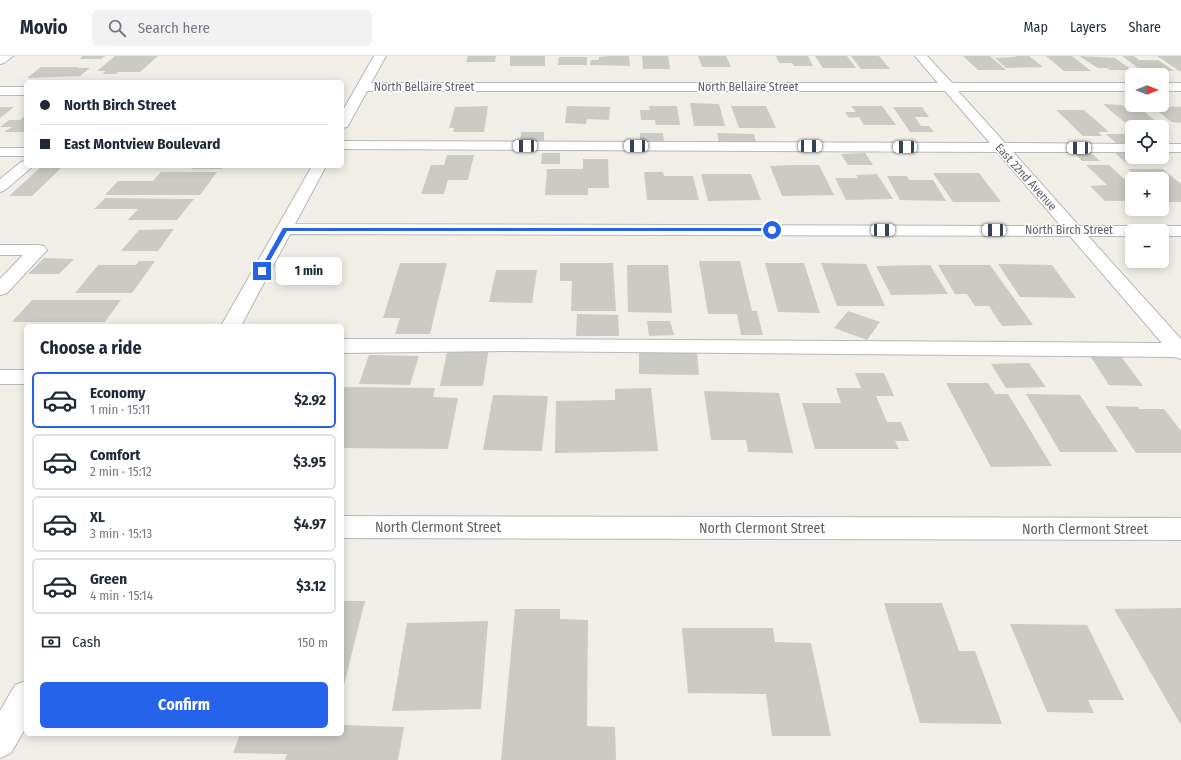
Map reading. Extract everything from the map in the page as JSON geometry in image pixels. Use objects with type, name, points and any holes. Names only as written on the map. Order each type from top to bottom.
[{"type":"street","points":[[0,61],[7,56]]},
{"type":"street","points":[[344,119],[357,90],[380,56]]},
{"type":"street","name":"East 22nd Avenue","points":[[920,56],[1180,350]]},
{"type":"street","name":"North Bellaire Street","points":[[357,90],[1125,87]]},
{"type":"street","points":[[1169,87],[1181,87]]},
{"type":"street","points":[[0,91],[24,91]]},
{"type":"street","points":[[344,145],[1125,148]]},
{"type":"street","points":[[1169,148],[1181,148]]},
{"type":"street","points":[[0,152],[24,152]]},
{"type":"street","points":[[0,187],[24,167]]},
{"type":"street","points":[[232,324],[318,168]]},
{"type":"street","name":"North Birch Street","points":[[285,229],[1181,230]]},
{"type":"street","points":[[0,250],[38,250],[0,289]]},
{"type":"street","points":[[344,346],[505,345],[1180,350]]},
{"type":"street","points":[[0,377],[24,377]]},
{"type":"street","name":"North Clermont Street","points":[[344,527],[1181,529]]},
{"type":"street","points":[[0,742],[24,700]]},
{"type":"building","points":[[83,56],[105,56],[101,59],[79,59]]},
{"type":"building","points":[[115,56],[158,56],[140,72],[102,74],[106,71],[97,71]]},
{"type":"building","points":[[468,56],[496,56],[495,62],[466,62]]},
{"type":"building","points":[[510,56],[545,56],[545,66],[510,66]]},
{"type":"building","points":[[629,56],[630,66],[590,65],[591,60],[599,60],[599,57]]},
{"type":"building","points":[[642,56],[668,56],[670,69],[643,69]]},
{"type":"building","points":[[698,56],[726,56],[731,67],[702,67]]},
{"type":"building","points":[[776,56],[808,56],[813,66],[794,66],[792,63],[779,63]]},
{"type":"building","points":[[815,56],[847,56],[856,68],[823,68]]},
{"type":"building","points":[[851,56],[879,56],[890,69],[861,69]]},
{"type":"building","points":[[963,56],[990,56],[1006,70],[978,70]]},
{"type":"building","points":[[1015,56],[1029,56],[1043,67],[1006,68],[995,58],[1016,57]]},
{"type":"building","points":[[1046,56],[1072,56],[1091,71],[1064,71]]},
{"type":"building","points":[[1079,56],[1115,58],[1129,68],[1125,68],[1125,70],[1110,70],[1107,68],[1098,68]]},
{"type":"building","points":[[1122,56],[1134,56],[1139,60],[1158,60],[1174,71],[1169,71],[1169,68],[1138,68]]},
{"type":"building","points":[[1157,56],[1181,56],[1181,71],[1179,71]]},
{"type":"building","points":[[559,57],[587,57],[587,65],[558,65]]},
{"type":"building","points":[[41,67],[90,68],[80,76],[27,78]]},
{"type":"building","points":[[690,103],[719,104],[725,126],[694,126]]},
{"type":"building","points":[[1103,104],[1122,105],[1125,107],[1125,112],[1145,112],[1154,120],[1125,120],[1124,122]]},
{"type":"building","points":[[488,106],[484,132],[453,132],[454,128],[449,128],[455,107]]},
{"type":"building","points":[[567,106],[610,107],[609,120],[587,119],[586,124],[565,123]]},
{"type":"building","points":[[649,106],[677,106],[680,125],[656,125],[655,120],[641,120],[640,110],[650,110]]},
{"type":"building","points":[[731,106],[766,106],[776,128],[739,128]]},
{"type":"building","points":[[851,106],[882,106],[896,125],[864,125],[859,117],[849,118],[845,112],[856,112]]},
{"type":"building","points":[[0,107],[14,107],[0,118]]},
{"type":"building","points":[[893,107],[922,107],[929,117],[915,117],[921,126],[929,126],[934,132],[910,132]]},
{"type":"building","points":[[1169,107],[1181,107],[1181,123],[1171,122],[1159,112],[1169,112]]},
{"type":"building","points":[[1056,110],[1084,110],[1109,132],[1098,132],[1102,136],[1083,136]]},
{"type":"building","points":[[24,117],[24,132],[4,132],[12,127],[0,127],[9,120],[20,120]]},
{"type":"building","points":[[521,132],[544,132],[544,143],[520,144]]},
{"type":"building","points":[[640,133],[663,133],[664,142],[640,141]]},
{"type":"building","points":[[717,133],[754,134],[756,142],[719,142]]},
{"type":"building","points":[[1106,134],[1125,134],[1125,145],[1118,145]]},
{"type":"building","points":[[1071,150],[1088,150],[1100,161],[1082,161]]},
{"type":"building","points":[[542,153],[560,153],[560,164],[541,164]]},
{"type":"building","points":[[865,153],[873,165],[848,165],[841,154]]},
{"type":"building","points":[[1115,153],[1125,153],[1125,162]]},
{"type":"building","points":[[447,155],[474,155],[468,180],[448,180],[444,194],[421,194],[431,165],[444,165]]},
{"type":"building","points":[[583,159],[608,159],[609,188],[588,188],[588,195],[545,195],[547,169],[583,169]]},
{"type":"building","points":[[819,165],[834,195],[782,196],[770,166]]},
{"type":"building","points":[[1086,165],[1109,165],[1125,180],[1125,201],[1105,201],[1090,186],[1107,185]]},
{"type":"building","points":[[40,168],[61,168],[32,196],[9,196]]},
{"type":"building","points":[[192,168],[223,168],[222,169],[191,169]]},
{"type":"building","points":[[1128,169],[1163,169],[1167,172],[1132,172]]},
{"type":"building","points":[[161,172],[217,172],[200,195],[105,195],[118,181],[153,181]]},
{"type":"building","points":[[644,172],[663,172],[664,176],[693,176],[699,200],[647,200]]},
{"type":"building","points":[[933,173],[979,173],[1001,202],[953,202]]},
{"type":"building","points":[[701,174],[751,174],[761,200],[708,201]]},
{"type":"building","points":[[877,174],[893,199],[846,200],[835,178],[858,178],[856,175]]},
{"type":"building","points":[[1169,174],[1181,184],[1181,202],[1169,202]]},
{"type":"building","points":[[887,176],[907,176],[909,180],[933,180],[946,201],[900,200]]},
{"type":"building","points":[[105,198],[194,199],[177,220],[128,220],[138,209],[94,209]]},
{"type":"building","points":[[174,229],[158,251],[121,251],[139,230]]},
{"type":"building","points":[[44,258],[74,259],[59,274],[28,274]]},
{"type":"building","points":[[139,261],[155,261],[132,293],[75,293],[98,265],[136,265]]},
{"type":"building","points":[[699,261],[740,261],[752,311],[757,311],[763,335],[741,335],[737,314],[708,314]]},
{"type":"building","points":[[400,263],[447,263],[430,334],[395,334],[400,318],[383,318]]},
{"type":"building","points":[[560,263],[613,263],[616,311],[571,311],[572,281],[560,281]]},
{"type":"building","points":[[765,263],[804,263],[820,313],[778,312]]},
{"type":"building","points":[[821,263],[866,264],[885,306],[837,306]]},
{"type":"building","points":[[998,264],[1052,265],[1076,298],[1020,297]]},
{"type":"building","points":[[627,265],[668,265],[672,313],[628,312]]},
{"type":"building","points":[[930,265],[948,294],[891,295],[876,266]]},
{"type":"building","points":[[938,265],[990,265],[1033,325],[1002,326],[989,306],[975,306],[967,294],[955,294]]},
{"type":"building","points":[[496,270],[537,270],[532,303],[489,302]]},
{"type":"building","points":[[32,300],[121,300],[105,322],[12,322]]},
{"type":"building","points":[[848,311],[880,322],[867,340],[834,328]]},
{"type":"building","points":[[577,314],[618,315],[619,336],[576,336]]},
{"type":"building","points":[[647,321],[670,321],[674,335],[649,336]]},
{"type":"building","points":[[448,347],[489,347],[483,386],[440,386]]},
{"type":"building","points":[[639,352],[697,353],[699,375],[639,374]]},
{"type":"building","points":[[1088,353],[1119,354],[1143,386],[1109,385]]},
{"type":"building","points":[[369,355],[419,356],[410,385],[359,384]]},
{"type":"building","points":[[1029,363],[1046,387],[1006,388],[991,364]]},
{"type":"building","points":[[855,373],[884,373],[894,396],[876,396],[887,422],[901,422],[909,441],[895,441],[899,449],[815,449],[802,403],[841,403],[836,388],[861,388]]},
{"type":"building","points":[[946,383],[988,383],[995,394],[1008,394],[1052,466],[991,467]]},
{"type":"building","points":[[344,387],[435,388],[433,397],[458,398],[448,449],[344,448]]},
{"type":"building","points":[[651,388],[658,451],[555,453],[556,401],[615,400],[615,389]]},
{"type":"building","points":[[704,391],[779,393],[793,453],[748,452],[746,440],[711,440]]},
{"type":"building","points":[[1026,394],[1080,395],[1118,452],[1060,452]]},
{"type":"building","points":[[493,395],[548,396],[542,451],[483,450]]},
{"type":"building","points":[[1105,406],[1138,407],[1139,409],[1164,409],[1181,431],[1181,453],[1136,453]]},
{"type":"building","points":[[344,601],[365,601],[344,685]]},
{"type":"building","points":[[884,603],[942,603],[959,651],[975,651],[1002,724],[920,723]]},
{"type":"building","points":[[1181,608],[1181,725],[1114,609]]},
{"type":"building","points":[[515,609],[560,609],[560,619],[588,620],[587,726],[615,727],[616,760],[501,760]]},
{"type":"building","points":[[488,621],[481,709],[392,711],[407,623]]},
{"type":"building","points":[[1010,624],[1087,625],[1124,700],[1088,700],[1094,713],[1047,712]]},
{"type":"building","points":[[682,628],[773,628],[775,642],[811,643],[831,736],[772,736],[766,694],[688,693]]},
{"type":"building","points":[[344,725],[404,727],[398,760],[285,760],[287,754],[233,753],[239,736],[344,736]]},
{"type":"route","points":[[262,271],[285,229],[772,230]]}]
